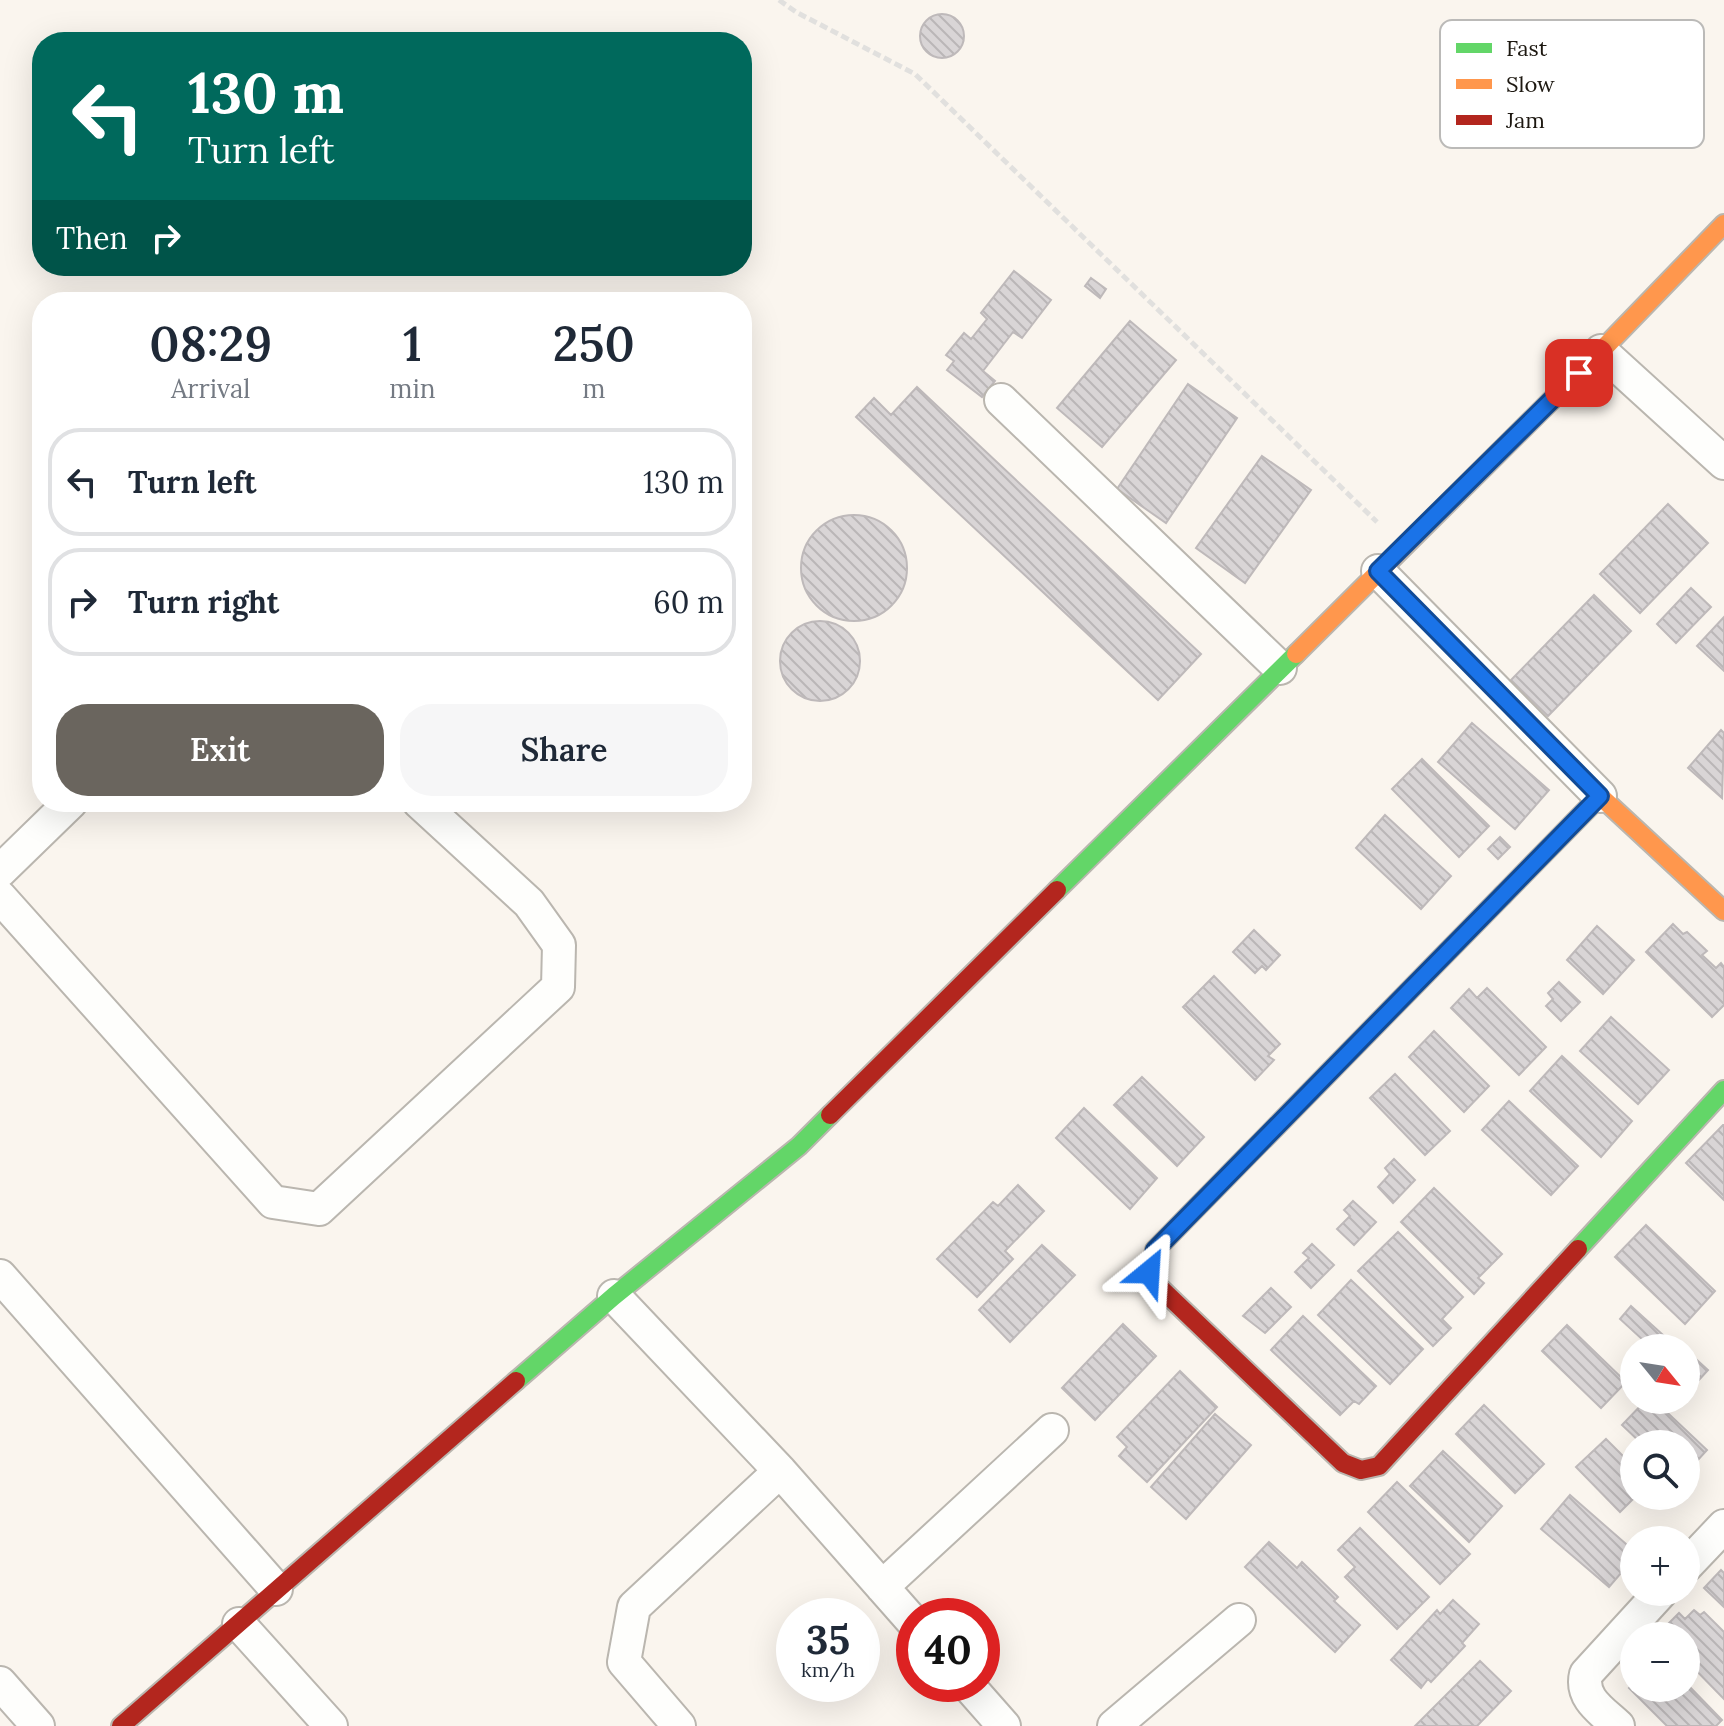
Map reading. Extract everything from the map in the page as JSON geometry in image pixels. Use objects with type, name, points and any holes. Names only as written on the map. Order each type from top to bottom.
[{"type":"street","points":[[121,1726],[614,1296],[799,1146],[1601,351],[1724,224]]},
{"type":"street","points":[[1601,351],[1724,463]]},
{"type":"street","points":[[1001,400],[1280,668]]},
{"type":"street","points":[[1378,571],[1600,796],[1724,911]]},
{"type":"street","points":[[1600,796],[1155,1250],[1149,1272],[1154,1282],[1343,1463],[1366,1472],[1379,1466],[1724,1090]]},
{"type":"street","points":[[0,871],[61,812]]},
{"type":"street","points":[[0,897],[273,1202],[319,1209],[558,987],[559,945],[529,903],[430,812]]},
{"type":"street","points":[[0,1276],[276,1589]]},
{"type":"street","points":[[614,1296],[780,1471],[896,1603]]},
{"type":"street","points":[[882,1587],[1052,1430]]},
{"type":"street","points":[[679,1726],[624,1662],[634,1607],[780,1471]]},
{"type":"street","points":[[1700,1551],[1724,1526]]},
{"type":"street","points":[[1618,1726],[1585,1694],[1583,1684],[1586,1674],[1648,1606]]},
{"type":"street","points":[[1114,1726],[1239,1620]]},
{"type":"street","points":[[239,1624],[331,1726]]},
{"type":"street","points":[[0,1683],[38,1726]]},
{"type":"street","points":[[983,1702],[1004,1726]]},
{"type":"path","points":[[779,0],[796,12],[915,74],[1402,547]]},
{"type":"building","points":[[942,14],[957,21],[964,36],[957,51],[942,58],[927,51],[920,36],[927,21]]},
{"type":"building","points":[[1014,271],[1051,300],[1022,338],[1013,332],[983,371],[995,381],[982,397],[947,370],[954,361],[946,355],[964,333],[971,339],[987,319],[981,313]]},
{"type":"building","points":[[1091,278],[1106,289],[1100,298],[1085,286]]},
{"type":"building","points":[[1130,321],[1176,360],[1102,447],[1057,408]]},
{"type":"building","points":[[1188,384],[1237,418],[1166,523],[1117,489]]},
{"type":"building","points":[[917,387],[1201,654],[1158,700],[856,417],[874,398],[891,415]]},
{"type":"building","points":[[1262,456],[1311,490],[1245,583],[1196,548]]},
{"type":"building","points":[[1668,504],[1708,543],[1640,613],[1600,574]]},
{"type":"building","points":[[854,515],[874,519],[892,530],[903,548],[907,568],[903,588],[892,606],[874,617],[854,621],[834,617],[816,606],[805,588],[801,568],[805,548],[816,530],[834,519]]},
{"type":"building","points":[[1691,588],[1711,607],[1676,643],[1657,624]]},
{"type":"building","points":[[1594,595],[1631,631],[1548,716],[1511,680]]},
{"type":"building","points":[[1724,617],[1724,671],[1697,646]]},
{"type":"building","points":[[812,621],[828,621],[849,632],[860,653],[860,669],[849,690],[828,701],[812,701],[798,695],[786,683],[780,669],[780,653],[786,639],[798,627]]},
{"type":"building","points":[[1472,723],[1549,790],[1515,829],[1438,762]]},
{"type":"building","points":[[1721,730],[1724,733],[1722,798],[1688,768]]},
{"type":"building","points":[[1422,759],[1489,826],[1459,857],[1392,789]]},
{"type":"building","points":[[1385,815],[1451,876],[1421,909],[1356,848]]},
{"type":"building","points":[[1500,837],[1510,847],[1498,859],[1488,849]]},
{"type":"building","points":[[1673,924],[1683,934],[1687,932],[1707,951],[1702,955],[1716,968],[1721,963],[1724,967],[1724,1005],[1712,1017],[1646,952]]},
{"type":"building","points":[[1597,926],[1634,960],[1603,994],[1567,960]]},
{"type":"building","points":[[1254,930],[1280,955],[1266,970],[1262,966],[1255,973],[1233,952]]},
{"type":"building","points":[[1214,976],[1280,1044],[1268,1056],[1274,1060],[1255,1080],[1183,1007]]},
{"type":"building","points":[[1559,982],[1580,1002],[1561,1021],[1546,1006],[1553,999],[1548,993]]},
{"type":"building","points":[[1487,988],[1546,1047],[1519,1075],[1451,1008],[1469,989],[1477,998]]},
{"type":"building","points":[[1611,1017],[1669,1070],[1638,1104],[1580,1051]]},
{"type":"building","points":[[1434,1031],[1489,1086],[1464,1112],[1409,1057]]},
{"type":"building","points":[[1562,1056],[1632,1121],[1601,1157],[1530,1091]]},
{"type":"building","points":[[1395,1074],[1450,1131],[1425,1155],[1370,1098]]},
{"type":"building","points":[[1142,1077],[1204,1137],[1177,1166],[1114,1105]]},
{"type":"building","points":[[1509,1101],[1578,1166],[1551,1195],[1482,1130]]},
{"type":"building","points":[[1084,1108],[1157,1178],[1130,1209],[1056,1138]]},
{"type":"building","points":[[1724,1125],[1724,1200],[1686,1163]]},
{"type":"building","points":[[1394,1159],[1415,1180],[1393,1203],[1378,1187],[1390,1174],[1385,1168]]},
{"type":"building","points":[[1018,1185],[1044,1211],[1005,1251],[1013,1259],[977,1297],[937,1259],[993,1202],[998,1206]]},
{"type":"building","points":[[1434,1188],[1502,1254],[1478,1278],[1484,1283],[1474,1294],[1401,1222]]},
{"type":"building","points":[[1353,1201],[1376,1222],[1354,1245],[1337,1229],[1350,1216],[1344,1210]]},
{"type":"building","points":[[1646,1225],[1715,1291],[1685,1324],[1615,1257]]},
{"type":"building","points":[[1398,1232],[1463,1297],[1442,1319],[1451,1328],[1433,1346],[1358,1271]]},
{"type":"building","points":[[1312,1244],[1334,1265],[1311,1288],[1295,1272],[1309,1258],[1303,1253]]},
{"type":"building","points":[[1042,1245],[1075,1275],[1010,1342],[979,1310]]},
{"type":"building","points":[[1351,1280],[1423,1349],[1390,1384],[1318,1315]]},
{"type":"building","points":[[1271,1288],[1291,1307],[1265,1333],[1243,1316]]},
{"type":"building","points":[[1631,1306],[1662,1334],[1636,1334],[1620,1319]]},
{"type":"building","points":[[1303,1316],[1376,1386],[1359,1404],[1354,1401],[1340,1415],[1271,1350]]},
{"type":"building","points":[[1123,1324],[1156,1356],[1095,1420],[1062,1388]]},
{"type":"building","points":[[1567,1325],[1620,1376],[1620,1388],[1601,1408],[1542,1351]]},
{"type":"building","points":[[1700,1363],[1708,1370],[1700,1379]]},
{"type":"building","points":[[1180,1371],[1217,1407],[1147,1482],[1119,1456],[1127,1447],[1117,1437]]},
{"type":"building","points":[[1484,1405],[1544,1464],[1515,1493],[1456,1434]]},
{"type":"building","points":[[1215,1414],[1251,1445],[1186,1519],[1151,1487]]},
{"type":"building","points":[[1633,1414],[1669,1414],[1686,1430],[1627,1430],[1622,1425]]},
{"type":"building","points":[[1606,1439],[1620,1453],[1622,1510],[1620,1512],[1576,1467]]},
{"type":"building","points":[[1700,1443],[1707,1450],[1700,1458]]},
{"type":"building","points":[[1443,1451],[1502,1506],[1469,1542],[1410,1486]]},
{"type":"building","points":[[1397,1482],[1470,1554],[1440,1584],[1368,1512]]},
{"type":"building","points":[[1570,1495],[1620,1539],[1620,1574],[1609,1587],[1541,1529]]},
{"type":"building","points":[[1360,1528],[1429,1597],[1397,1629],[1345,1577],[1355,1567],[1338,1550]]},
{"type":"building","points":[[1269,1542],[1297,1568],[1302,1562],[1338,1597],[1334,1601],[1360,1625],[1335,1652],[1245,1567]]},
{"type":"building","points":[[1721,1570],[1724,1573],[1724,1607],[1704,1588]]},
{"type":"building","points":[[1453,1600],[1479,1624],[1462,1643],[1465,1646],[1431,1682],[1428,1679],[1421,1688],[1391,1660],[1437,1610],[1440,1614]]},
{"type":"building","points":[[1694,1610],[1700,1615],[1704,1612],[1724,1632],[1724,1699],[1700,1674],[1700,1622],[1670,1622],[1679,1613],[1685,1619]]},
{"type":"building","points":[[1480,1661],[1511,1691],[1477,1726],[1415,1726]]},
{"type":"building","points":[[1700,1697],[1722,1720],[1716,1726],[1667,1726],[1643,1702],[1700,1702]]},
{"type":"traffic: fast","points":[[1057,890],[1296,654]]},
{"type":"traffic: fast","points":[[1150,1273],[1155,1250],[1503,895]]},
{"type":"traffic: fast","points":[[1578,1249],[1724,1090]]},
{"type":"traffic: fast","points":[[516,1381],[614,1296],[799,1146],[830,1115]]},
{"type":"traffic: slow","points":[[1296,654],[1601,351],[1724,224]]},
{"type":"traffic: slow","points":[[1503,895],[1600,796],[1724,911]]},
{"type":"traffic: jam","points":[[830,1115],[1057,890]]},
{"type":"traffic: jam","points":[[1150,1273],[1154,1282],[1343,1463],[1361,1470],[1379,1466],[1578,1249]]},
{"type":"traffic: jam","points":[[121,1726],[516,1381]]},
{"type":"route","points":[[1149,1272],[1155,1250],[1600,796],[1378,571],[1579,373]]}]
